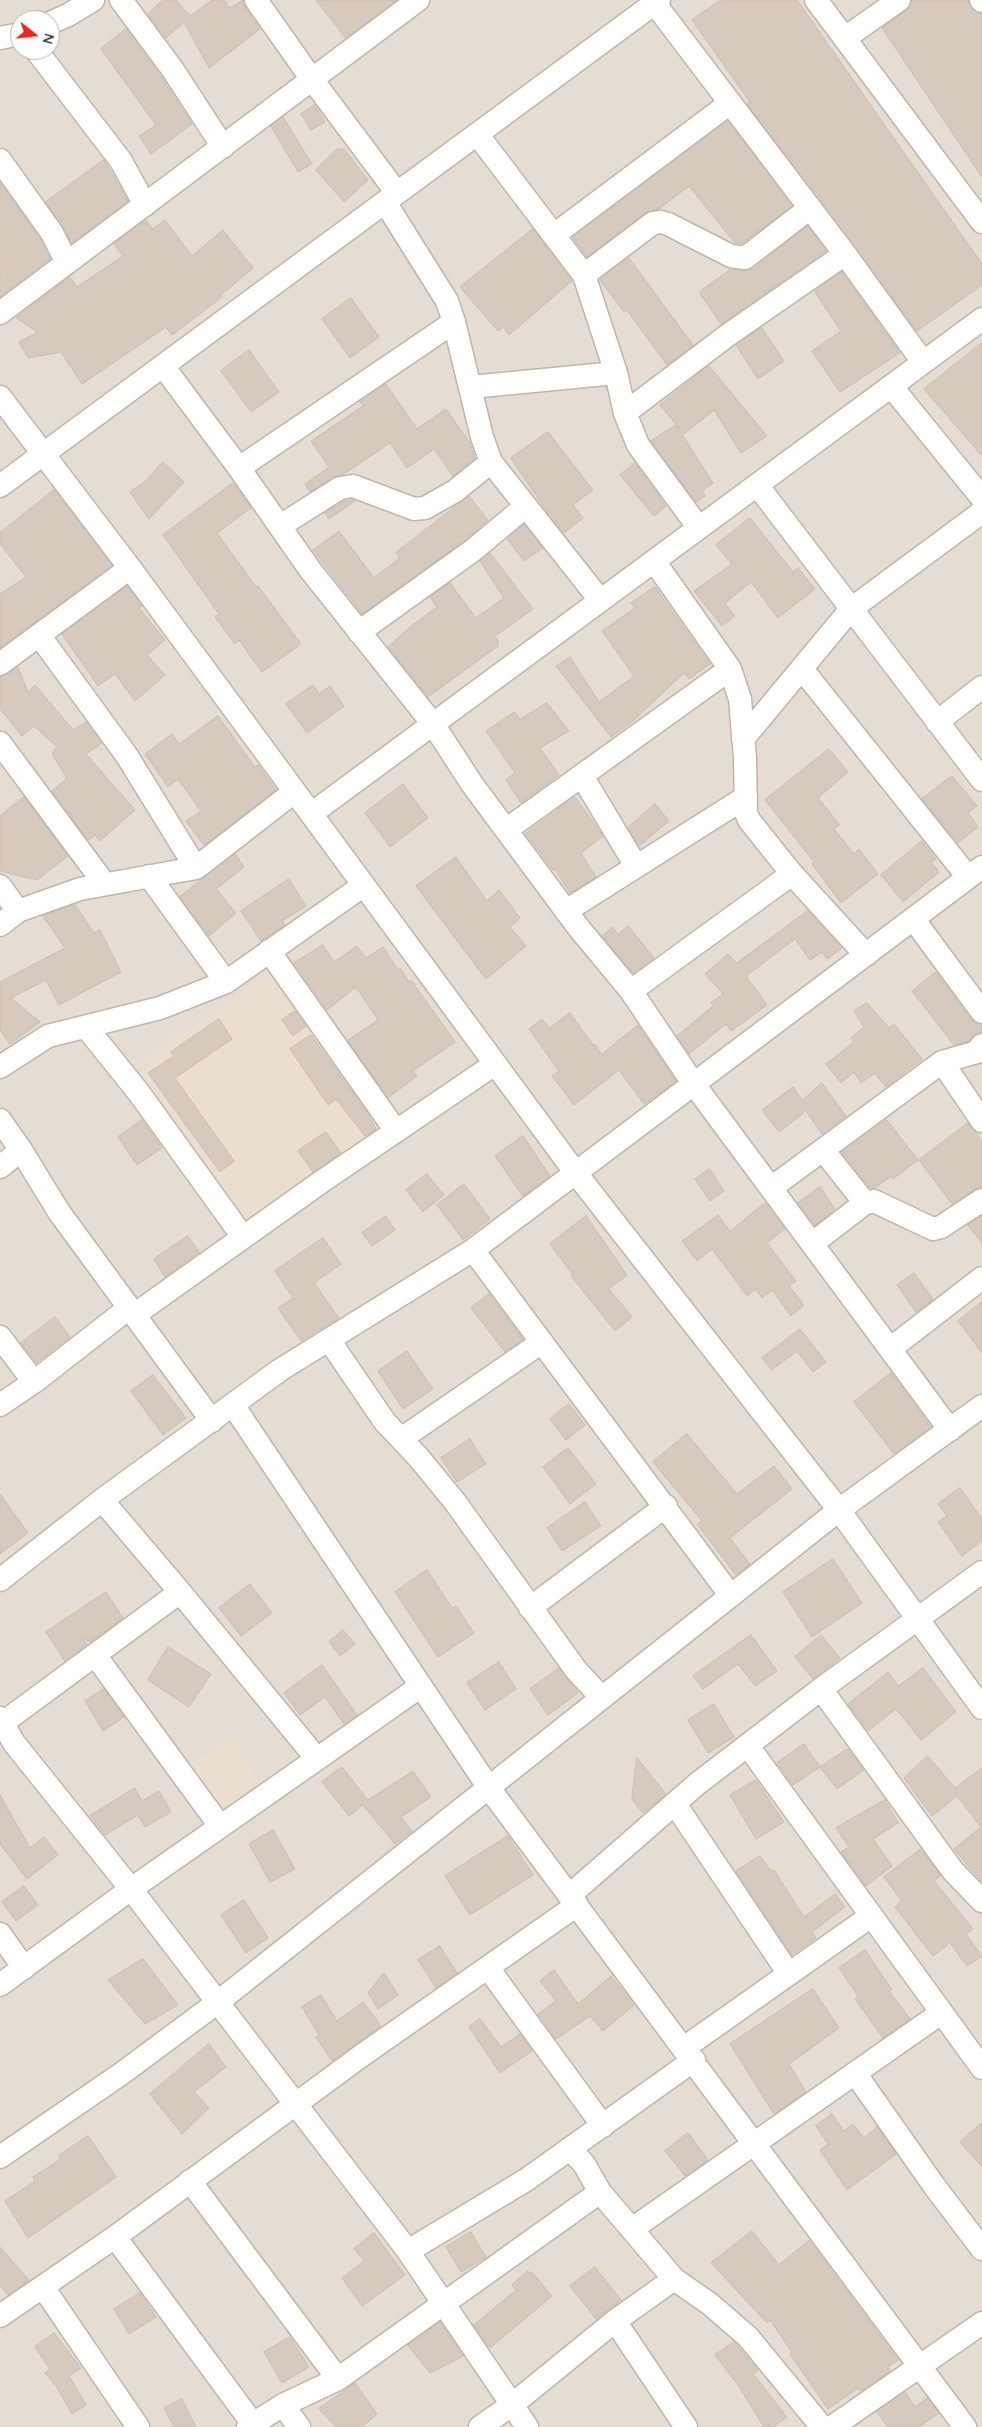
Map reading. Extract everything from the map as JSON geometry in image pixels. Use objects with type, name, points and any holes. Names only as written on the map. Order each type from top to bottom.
[{"type":"street","points":[[60,12],[93,0]]},
{"type":"street","points":[[121,0],[173,70],[223,147]]},
{"type":"street","points":[[256,0],[311,78],[391,198],[447,302],[471,387],[482,437],[491,462],[600,600]]},
{"type":"street","points":[[0,313],[223,147],[311,78],[418,0]]},
{"type":"street","points":[[816,0],[978,209]]},
{"type":"street","points":[[845,38],[898,0]]},
{"type":"street","points":[[0,486],[655,1],[845,254],[923,362]]},
{"type":"street","points":[[44,60],[121,161],[146,205]]},
{"type":"street","points":[[554,235],[730,102]]},
{"type":"street","points":[[477,134],[584,275],[616,373],[625,413],[638,445],[698,528]]},
{"type":"street","points":[[0,160],[52,233],[67,263]]},
{"type":"street","points":[[584,275],[653,224],[668,224],[731,256],[745,258],[810,208]]},
{"type":"street","points":[[625,413],[728,334],[845,254]]},
{"type":"street","points":[[311,814],[982,319]]},
{"type":"street","points":[[239,468],[454,322]]},
{"type":"street","points":[[163,366],[239,468],[311,572],[433,724],[506,830],[566,911],[631,991],[693,1083],[950,1430]]},
{"type":"street","points":[[471,387],[616,373]]},
{"type":"street","points":[[892,386],[982,498]]},
{"type":"street","points":[[0,397],[130,568],[575,1172],[839,1510],[982,1708]]},
{"type":"street","points":[[280,526],[340,488],[353,486],[414,509],[425,508],[455,491],[491,462]]},
{"type":"street","points":[[757,485],[982,780]]},
{"type":"street","points":[[359,632],[472,551],[526,506]]},
{"type":"street","points":[[743,739],[851,609],[982,512]]},
{"type":"street","points":[[654,561],[730,669],[740,699],[749,820],[792,874],[866,955]]},
{"type":"street","points":[[0,664],[130,568]]},
{"type":"street","points":[[40,635],[127,756],[196,868]]},
{"type":"street","points":[[506,830],[730,669]]},
{"type":"street","points":[[0,1580],[102,1500],[280,1370],[473,1250],[693,1083],[914,920],[975,872],[802,669]]},
{"type":"street","points":[[937,722],[982,687]]},
{"type":"street","points":[[0,743],[104,884]]},
{"type":"street","points":[[582,776],[636,866]]},
{"type":"street","points":[[0,925],[18,911],[80,889],[196,868],[294,792]]},
{"type":"street","points":[[566,911],[746,797]]},
{"type":"street","points":[[631,991],[792,874]]},
{"type":"street","points":[[148,876],[226,982]]},
{"type":"street","points":[[0,886],[18,911]]},
{"type":"street","points":[[0,1067],[48,1036],[160,1008],[226,982],[364,886]]},
{"type":"street","points":[[914,920],[982,1012]]},
{"type":"street","points":[[269,951],[396,1131]]},
{"type":"street","points":[[86,1027],[139,1093],[243,1237]]},
{"type":"street","points":[[771,1188],[942,1062],[977,1052],[982,1045]]},
{"type":"street","points":[[942,1062],[982,1121]]},
{"type":"street","points":[[0,1405],[131,1312],[495,1064]]},
{"type":"street","points":[[0,1120],[22,1150],[59,1212],[212,1421]]},
{"type":"street","points":[[0,1166],[22,1150]]},
{"type":"street","points":[[823,1150],[865,1203]]},
{"type":"street","points":[[813,1243],[865,1203],[881,1203],[933,1229],[941,1228],[982,1200]]},
{"type":"street","points":[[473,1250],[666,1506],[731,1596]]},
{"type":"street","points":[[890,1349],[982,1278]]},
{"type":"street","points":[[0,1337],[34,1382]]},
{"type":"street","points":[[329,1340],[386,1422],[455,1502],[576,1670],[602,1698]]},
{"type":"street","points":[[401,1438],[542,1342]]},
{"type":"street","points":[[233,1405],[489,1788],[755,2142],[965,2427]]},
{"type":"street","points":[[0,2157],[121,2074],[218,2002],[839,1510],[982,1406]]},
{"type":"street","points":[[102,1500],[180,1592],[316,1760]]},
{"type":"street","points":[[530,1608],[666,1506]]},
{"type":"street","points":[[0,2316],[115,2237],[361,2056],[488,1968],[573,1900],[674,1804],[821,1689],[982,1572]]},
{"type":"street","points":[[180,1592],[2,1720],[7,1747],[131,1889],[218,2002],[408,2251],[445,2303],[527,2427]]},
{"type":"street","points":[[94,1655],[220,1826]]},
{"type":"street","points":[[0,1985],[131,1889],[421,1686]]},
{"type":"street","points":[[821,1689],[953,1871],[982,1901]]},
{"type":"street","points":[[748,1746],[941,2013],[980,2063]]},
{"type":"street","points":[[674,1804],[789,1974]]},
{"type":"street","points":[[408,2251],[526,2180],[603,2126],[789,1974],[872,1916]]},
{"type":"street","points":[[0,1934],[24,1968]]},
{"type":"street","points":[[488,1968],[603,2126]]},
{"type":"street","points":[[632,2228],[941,2013]]},
{"type":"street","points":[[855,2073],[935,2188],[982,2249]]},
{"type":"street","points":[[570,2149],[584,2164],[600,2192],[674,2279],[710,2304],[748,2337],[822,2427]]},
{"type":"street","points":[[190,2181],[338,2378]]},
{"type":"street","points":[[115,2237],[251,2426],[283,2404],[338,2378],[600,2192]]},
{"type":"street","points":[[480,2427],[513,2404],[615,2321],[674,2279]]},
{"type":"street","points":[[43,2287],[138,2427]]},
{"type":"street","points":[[615,2321],[686,2427]]},
{"type":"street","points":[[832,2427],[982,2323]]},
{"type":"street","points":[[283,2404],[299,2427]]},
{"type":"shaded area","points":[[0,0],[982,0],[982,2427],[0,2427]]},
{"type":"shaded area","points":[[274,969],[385,1127],[248,1225],[136,1066]]},
{"type":"shaded area","points":[[232,1739],[265,1793],[223,1820],[189,1765]]},
{"type":"building","points":[[163,0],[176,0],[190,16],[212,0],[224,0],[230,8],[243,0],[245,8],[260,29],[209,68],[184,22],[166,38],[148,14]]},
{"type":"building","points":[[316,0],[396,0],[346,38]]},
{"type":"building","points":[[721,0],[797,0],[982,264],[982,285],[917,331],[747,104],[750,102],[692,20]]},
{"type":"building","points":[[912,0],[968,0],[973,10],[982,14],[982,177],[882,28],[907,10]]},
{"type":"building","points":[[126,29],[162,78],[192,124],[151,154],[139,136],[156,125],[101,49]]},
{"type":"building","points":[[315,105],[325,122],[311,130],[301,114]]},
{"type":"building","points":[[283,117],[312,164],[298,172],[271,126]]},
{"type":"building","points":[[728,121],[792,206],[741,244],[735,243],[689,186],[659,209],[645,213],[587,257],[573,238]]},
{"type":"building","points":[[337,149],[344,149],[368,180],[344,202],[316,170]]},
{"type":"building","points":[[104,160],[128,201],[72,243],[46,202]]},
{"type":"building","points":[[0,183],[41,240],[50,259],[0,297]]},
{"type":"building","points":[[146,220],[153,229],[165,220],[192,256],[223,230],[253,268],[221,295],[222,297],[172,335],[166,327],[82,384],[61,352],[28,358],[19,342],[38,332],[16,318],[70,277],[77,287],[123,256],[114,244]]},
{"type":"building","points":[[808,226],[826,251],[721,324],[699,292],[731,269],[744,271],[753,269]]},
{"type":"building","points":[[533,229],[572,281],[509,335],[503,327],[498,331],[460,287]]},
{"type":"building","points":[[629,258],[693,345],[667,365],[627,310],[624,312],[600,280]]},
{"type":"building","points":[[842,272],[900,353],[840,392],[812,351],[841,331],[814,291]]},
{"type":"building","points":[[351,298],[379,337],[350,358],[322,319]]},
{"type":"building","points":[[762,328],[784,361],[758,379],[736,345]]},
{"type":"building","points":[[982,343],[982,456],[924,389]]},
{"type":"building","points":[[249,350],[279,392],[251,412],[221,371]]},
{"type":"building","points":[[709,366],[767,436],[741,453],[714,410],[684,434],[660,405]]},
{"type":"building","points":[[386,384],[417,429],[446,409],[470,443],[475,458],[453,476],[434,449],[407,468],[390,443],[344,474],[333,477],[310,492],[305,484],[329,467],[311,441],[363,406],[360,402]]},
{"type":"building","points":[[676,425],[713,483],[702,491],[705,496],[696,502],[651,441]]},
{"type":"building","points":[[548,432],[593,490],[573,505],[583,518],[564,533],[543,506],[511,458]]},
{"type":"building","points":[[163,462],[184,482],[149,519],[130,492],[146,481]]},
{"type":"building","points":[[635,463],[666,506],[654,516],[620,475]]},
{"type":"building","points":[[233,483],[251,508],[217,533],[301,644],[262,672],[239,640],[235,644],[215,617],[219,614],[163,535]]},
{"type":"building","points":[[54,490],[112,565],[0,648],[0,594],[26,577],[0,544],[0,533]]},
{"type":"building","points":[[469,496],[488,520],[464,541],[362,614],[313,550],[339,531],[374,578],[400,558],[396,553]]},
{"type":"building","points":[[345,501],[355,501],[329,519],[325,513]]},
{"type":"building","points":[[750,518],[793,572],[798,568],[815,589],[778,618],[751,582],[725,603],[735,616],[722,626],[694,591],[732,564],[716,545]]},
{"type":"building","points":[[524,525],[543,548],[524,561],[507,539]]},
{"type":"building","points":[[490,553],[533,609],[495,636],[498,640],[498,646],[428,697],[388,647],[411,626],[437,607],[430,597],[450,583],[476,618],[504,598],[480,561]]},
{"type":"building","points":[[127,586],[142,606],[139,608],[165,640],[147,655],[165,675],[135,701],[115,674],[98,686],[62,634]]},
{"type":"building","points":[[655,587],[710,664],[689,679],[684,673],[634,720],[611,737],[556,666],[570,657],[599,702],[634,676],[602,631],[635,608],[631,603]]},
{"type":"building","points":[[18,667],[28,692],[35,685],[73,730],[86,722],[102,743],[86,754],[135,810],[100,841],[95,835],[88,840],[52,791],[67,778],[52,754],[57,747],[34,726],[22,736],[0,709],[0,677]]},
{"type":"building","points":[[313,685],[319,694],[330,686],[344,706],[307,733],[286,704]]},
{"type":"building","points":[[547,703],[569,731],[540,748],[559,775],[521,803],[506,780],[515,773],[486,731],[514,712],[520,719]]},
{"type":"building","points":[[218,716],[255,767],[258,765],[276,790],[204,845],[186,821],[201,811],[178,779],[168,787],[145,754],[172,734],[179,744]]},
{"type":"building","points":[[829,749],[848,772],[818,798],[840,825],[834,829],[854,854],[859,849],[878,874],[841,903],[812,864],[815,863],[765,800]]},
{"type":"building","points":[[952,776],[977,806],[968,813],[978,827],[958,843],[922,799]]},
{"type":"building","points":[[403,784],[428,818],[390,847],[365,813]]},
{"type":"building","points":[[24,797],[68,856],[37,880],[0,871],[0,816]]},
{"type":"building","points":[[575,797],[603,836],[581,853],[596,877],[570,893],[555,869],[553,870],[526,834]]},
{"type":"building","points":[[655,804],[669,821],[639,846],[628,828]]},
{"type":"building","points":[[922,841],[936,859],[931,862],[939,872],[903,902],[881,875]]},
{"type":"building","points":[[235,854],[244,867],[216,889],[236,913],[209,936],[180,897]]},
{"type":"building","points":[[456,857],[487,901],[499,890],[520,918],[510,927],[526,946],[486,979],[416,886]]},
{"type":"building","points":[[289,879],[306,906],[282,921],[285,925],[261,941],[241,911]]},
{"type":"building","points":[[75,905],[94,933],[100,930],[121,972],[59,1005],[46,980],[11,998],[40,1022],[10,1044],[0,1030],[0,982],[65,948],[43,916]]},
{"type":"building","points":[[808,911],[842,948],[827,959],[822,952],[810,960],[795,939],[746,976],[767,1005],[731,1031],[726,1024],[689,1054],[677,1036],[713,1006],[711,1003],[723,994],[705,974],[728,954],[736,963]]},
{"type":"building","points":[[628,926],[654,958],[633,973],[602,936],[612,927],[618,934]]},
{"type":"building","points":[[323,945],[334,962],[357,946],[366,958],[383,947],[398,970],[400,968],[409,982],[411,980],[455,1042],[413,1071],[417,1076],[388,1098],[348,1040],[378,1020],[356,987],[327,1010],[294,963]]},
{"type":"building","points":[[936,972],[971,1020],[982,1025],[982,1032],[976,1033],[969,1041],[954,1045],[912,991]]},
{"type":"building","points":[[867,1003],[889,1028],[894,1024],[922,1059],[886,1087],[875,1073],[861,1083],[854,1072],[841,1083],[826,1064],[854,1042],[851,1038],[864,1027],[854,1011]]},
{"type":"building","points":[[295,1011],[306,1026],[293,1036],[282,1020]]},
{"type":"building","points":[[570,1013],[593,1045],[602,1054],[638,1025],[676,1081],[644,1104],[619,1070],[574,1105],[552,1076],[559,1071],[529,1029],[542,1019],[549,1028]]},
{"type":"building","points":[[219,1019],[232,1039],[175,1078],[234,1161],[220,1172],[148,1073],[174,1056],[171,1052]]},
{"type":"building","points":[[311,1035],[368,1114],[376,1129],[365,1136],[336,1099],[328,1105],[290,1049]]},
{"type":"building","points":[[822,1083],[846,1116],[822,1134],[806,1111],[779,1132],[762,1110],[793,1087],[802,1100]]},
{"type":"building","points":[[142,1120],[162,1148],[137,1165],[118,1137]]},
{"type":"building","points":[[887,1120],[918,1160],[893,1179],[891,1176],[875,1188],[870,1188],[842,1152]]},
{"type":"building","points":[[968,1123],[982,1141],[982,1187],[975,1189],[952,1204],[919,1160]]},
{"type":"building","points":[[326,1132],[341,1153],[313,1172],[298,1151]]},
{"type":"building","points":[[523,1136],[550,1176],[523,1196],[495,1156]]},
{"type":"building","points":[[710,1169],[724,1191],[710,1201],[695,1179]]},
{"type":"building","points":[[427,1174],[444,1195],[423,1212],[406,1190]]},
{"type":"building","points":[[464,1184],[490,1219],[463,1240],[437,1205]]},
{"type":"building","points":[[820,1187],[835,1209],[815,1225],[798,1203]]},
{"type":"building","points":[[765,1203],[785,1229],[767,1243],[796,1281],[789,1286],[804,1305],[791,1316],[772,1290],[762,1298],[756,1289],[747,1296],[712,1249],[697,1261],[682,1241],[718,1215],[730,1231]]},
{"type":"building","points":[[386,1216],[395,1230],[372,1246],[362,1233]]},
{"type":"building","points":[[586,1216],[627,1275],[609,1289],[632,1317],[615,1331],[571,1276],[573,1275],[550,1244]]},
{"type":"building","points":[[982,1216],[982,1243],[968,1225]]},
{"type":"building","points":[[188,1236],[199,1252],[165,1277],[154,1259]]},
{"type":"building","points":[[323,1238],[341,1264],[314,1283],[339,1318],[301,1341],[278,1308],[293,1298],[275,1271]]},
{"type":"building","points":[[914,1273],[933,1299],[916,1312],[897,1285]]},
{"type":"building","points":[[489,1294],[523,1339],[505,1352],[471,1308]]},
{"type":"building","points":[[982,1302],[982,1353],[958,1321]]},
{"type":"building","points":[[55,1317],[70,1337],[36,1363],[21,1343]]},
{"type":"building","points":[[800,1329],[826,1362],[813,1372],[797,1351],[772,1370],[762,1358]]},
{"type":"building","points":[[407,1351],[433,1389],[403,1409],[378,1371]]},
{"type":"building","points":[[891,1373],[931,1427],[894,1454],[854,1402]]},
{"type":"building","points":[[153,1375],[186,1418],[163,1435],[131,1391]]},
{"type":"building","points":[[569,1404],[585,1425],[566,1440],[550,1419]]},
{"type":"building","points":[[687,1434],[737,1494],[774,1466],[792,1489],[730,1538],[750,1564],[736,1575],[697,1524],[702,1521],[653,1462]]},
{"type":"building","points":[[470,1439],[486,1464],[457,1482],[441,1458]]},
{"type":"building","points":[[568,1448],[596,1484],[570,1504],[543,1467]]},
{"type":"building","points":[[960,1488],[982,1519],[982,1541],[962,1556],[938,1522],[947,1516],[938,1504]]},
{"type":"building","points":[[0,1494],[28,1533],[0,1554]]},
{"type":"building","points":[[585,1502],[601,1526],[562,1551],[547,1528]]},
{"type":"building","points":[[833,1559],[862,1603],[812,1637],[783,1592]]},
{"type":"building","points":[[427,1570],[452,1608],[456,1606],[474,1633],[438,1657],[395,1592]]},
{"type":"building","points":[[250,1584],[272,1613],[241,1636],[219,1608]]},
{"type":"building","points":[[106,1592],[123,1618],[90,1642],[83,1638],[87,1644],[65,1661],[46,1632]]},
{"type":"building","points":[[343,1630],[355,1644],[340,1656],[329,1642]]},
{"type":"building","points":[[751,1635],[777,1671],[755,1686],[738,1664],[703,1689],[693,1676]]},
{"type":"building","points":[[821,1635],[840,1658],[813,1679],[795,1657]]},
{"type":"building","points":[[168,1647],[211,1674],[189,1707],[148,1680]]},
{"type":"building","points":[[499,1662],[516,1689],[485,1710],[467,1683]]},
{"type":"building","points":[[322,1665],[357,1715],[344,1724],[325,1697],[300,1715],[284,1693]]},
{"type":"building","points":[[559,1668],[578,1693],[548,1715],[530,1689]]},
{"type":"building","points":[[923,1668],[956,1712],[921,1740],[896,1709],[868,1731],[848,1704],[888,1672],[898,1686]]},
{"type":"building","points":[[104,1689],[124,1717],[103,1731],[85,1701]]},
{"type":"building","points":[[714,1704],[734,1737],[708,1753],[688,1720]]},
{"type":"building","points":[[804,1744],[820,1767],[793,1785],[777,1763]]},
{"type":"building","points":[[848,1749],[864,1770],[837,1789],[820,1767]]},
{"type":"building","points":[[928,1756],[955,1788],[982,1768],[982,1882],[954,1849],[981,1827],[957,1796],[932,1816],[904,1778]]},
{"type":"building","points":[[637,1758],[666,1794],[643,1813],[632,1799]]},
{"type":"building","points":[[342,1767],[368,1800],[413,1771],[431,1797],[401,1817],[412,1831],[395,1844],[363,1805],[349,1816],[322,1782]]},
{"type":"building","points":[[756,1780],[784,1822],[756,1839],[730,1795]]},
{"type":"building","points":[[135,1788],[142,1801],[159,1791],[171,1812],[145,1827],[138,1815],[105,1835],[90,1816]]},
{"type":"building","points":[[0,1795],[30,1848],[44,1837],[58,1855],[27,1879],[0,1844]]},
{"type":"building","points":[[885,1800],[898,1823],[873,1839],[892,1866],[866,1886],[841,1852],[849,1847],[836,1828]]},
{"type":"building","points":[[273,1830],[295,1869],[270,1882],[249,1844]]},
{"type":"building","points":[[508,1836],[533,1875],[470,1915],[445,1876]]},
{"type":"building","points":[[921,1849],[941,1876],[934,1881],[973,1929],[966,1934],[982,1956],[967,1966],[950,1943],[933,1956],[895,1907],[902,1901],[884,1877]]},
{"type":"building","points":[[760,1856],[771,1871],[774,1870],[804,1917],[835,1894],[845,1907],[812,1932],[816,1938],[792,1955],[736,1871]]},
{"type":"building","points":[[24,1886],[38,1905],[16,1921],[2,1902]]},
{"type":"building","points":[[244,1900],[268,1938],[246,1953],[221,1915]]},
{"type":"building","points":[[440,1946],[457,1973],[436,1988],[418,1960]]},
{"type":"building","points":[[865,1950],[892,1990],[889,1991],[910,2019],[883,2038],[855,1999],[858,1996],[839,1968]]},
{"type":"building","points":[[143,1959],[178,2005],[145,2024],[108,1980]]},
{"type":"building","points":[[554,1970],[578,2004],[611,1976],[634,2005],[603,2031],[590,2016],[556,2039],[538,2014],[556,2001],[540,1981]]},
{"type":"building","points":[[384,1973],[398,1995],[378,2009],[368,1993]]},
{"type":"building","points":[[813,1989],[839,2028],[789,2064],[806,2092],[774,2114],[730,2044]]},
{"type":"building","points":[[321,1995],[337,2021],[363,2002],[381,2026],[332,2061],[316,2037],[319,2035],[302,2007]]},
{"type":"building","points":[[480,2019],[501,2047],[520,2034],[532,2051],[500,2073],[469,2027]]},
{"type":"building","points":[[209,2044],[226,2067],[194,2092],[209,2108],[182,2134],[150,2094]]},
{"type":"building","points":[[832,2114],[844,2131],[853,2124],[864,2138],[877,2127],[896,2154],[847,2190],[820,2150],[828,2144],[816,2126]]},
{"type":"building","points":[[982,2123],[982,2167],[960,2142]]},
{"type":"building","points":[[688,2133],[708,2160],[685,2176],[665,2151]]},
{"type":"building","points":[[88,2136],[116,2177],[28,2238],[5,2201],[35,2181],[33,2177],[61,2159],[59,2156]]},
{"type":"building","points":[[752,2231],[779,2265],[809,2240],[898,2360],[888,2367],[890,2371],[861,2391],[858,2388],[828,2409],[790,2354],[792,2352],[770,2320],[767,2323],[711,2263]]},
{"type":"building","points":[[471,2232],[486,2257],[461,2272],[446,2247]]},
{"type":"building","points":[[374,2233],[405,2275],[362,2306],[342,2278],[364,2261],[354,2249]]},
{"type":"building","points":[[0,2247],[29,2280],[8,2295],[0,2285]]},
{"type":"building","points":[[595,2267],[621,2300],[596,2319],[570,2286]]},
{"type":"building","points":[[528,2271],[530,2274],[532,2272],[552,2296],[490,2348],[474,2325],[516,2290],[512,2285]]},
{"type":"building","points":[[140,2293],[156,2317],[129,2334],[114,2309]]},
{"type":"building","points":[[440,2322],[463,2356],[430,2373],[408,2345]]},
{"type":"building","points":[[54,2333],[81,2368],[69,2376],[86,2405],[72,2414],[56,2386],[45,2373],[50,2369],[35,2347]]},
{"type":"building","points":[[290,2337],[309,2367],[282,2383],[264,2352]]},
{"type":"building","points":[[734,2342],[758,2370],[753,2374],[787,2417],[773,2427],[764,2427],[738,2385],[715,2355]]},
{"type":"building","points":[[355,2383],[377,2414],[362,2427],[336,2427],[319,2409]]},
{"type":"building","points":[[905,2392],[915,2407],[927,2398],[939,2413],[919,2427],[888,2427],[877,2412]]},
{"type":"building","points":[[182,2399],[196,2427],[174,2427],[164,2408]]}]
